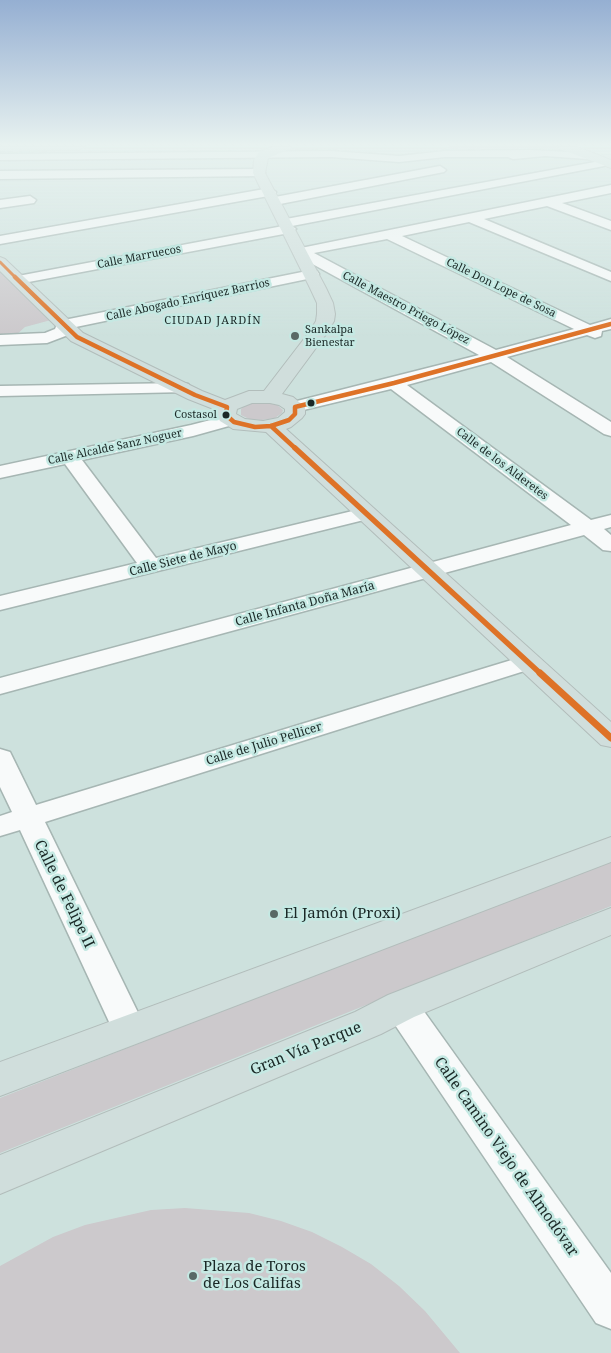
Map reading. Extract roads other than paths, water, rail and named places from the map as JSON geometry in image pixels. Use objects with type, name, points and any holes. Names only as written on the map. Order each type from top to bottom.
[{"type":"main road","points":[[270,397],[325,321],[325,303],[279,209]]},
{"type":"main road","points":[[0,262],[64,325],[86,342],[182,388],[248,426],[271,426],[290,420],[295,414],[295,407],[286,400],[270,397],[244,398],[236,401],[228,413]]},
{"type":"main road","points":[[271,426],[611,738]]},
{"type":"main road","points":[[0,1079],[611,849]]},
{"type":"main road","name":"Gran Vía Parque","points":[[0,1175],[368,1023],[401,1006],[611,921]]},
{"type":"street","points":[[0,240],[191,209]]},
{"type":"street","name":"Calle Marruecos","points":[[18,280],[363,209]]},
{"type":"street","points":[[301,252],[514,209]]},
{"type":"street","points":[[567,209],[611,226]]},
{"type":"street","points":[[471,218],[611,278]]},
{"type":"street","name":"Calle Don Lope de Sosa","points":[[390,235],[611,342]]},
{"type":"street","name":"Calle Maestro Priego López","points":[[301,252],[494,356],[611,430]]},
{"type":"street","name":"Calle Abogado Enríquez Barrios","points":[[64,325],[312,274]]},
{"type":"street","points":[[295,407],[394,383],[611,324]]},
{"type":"street","points":[[0,340],[34,340],[52,337],[62,332],[64,325]]},
{"type":"street","name":"Calle de los Alderetes","points":[[394,383],[611,545]]},
{"type":"street","points":[[0,391],[182,388]]},
{"type":"street","name":"Calle Alcalde Sanz Noguer","points":[[0,472],[193,430],[228,413]]},
{"type":"street","points":[[70,457],[150,566]]},
{"type":"street","name":"Calle Siete de Mayo","points":[[0,603],[365,514]]},
{"type":"street","name":"Calle Infanta Doña María","points":[[0,686],[611,521]]},
{"type":"street","name":"Calle de Julio Pellicer","points":[[14,822],[528,662]]},
{"type":"street","name":"Calle de Felipe II","points":[[0,758],[14,822],[129,1029]]},
{"type":"street","name":"Calle Camino Viejo de Almodóvar","points":[[401,1006],[611,1308]]},
{"type":"place","name":"Sankalpa Bienestar","points":[[295,336]]},
{"type":"place","name":"Costasol","points":[[226,415]]},
{"type":"place","name":"El Jamón (Proxi)","points":[[274,914]]},
{"type":"place","name":"Plaza de Toros de Los Califas","points":[[193,1276]]},
{"type":"district","name":"CIUDAD JARDÍN","points":[[213,321]]}]
